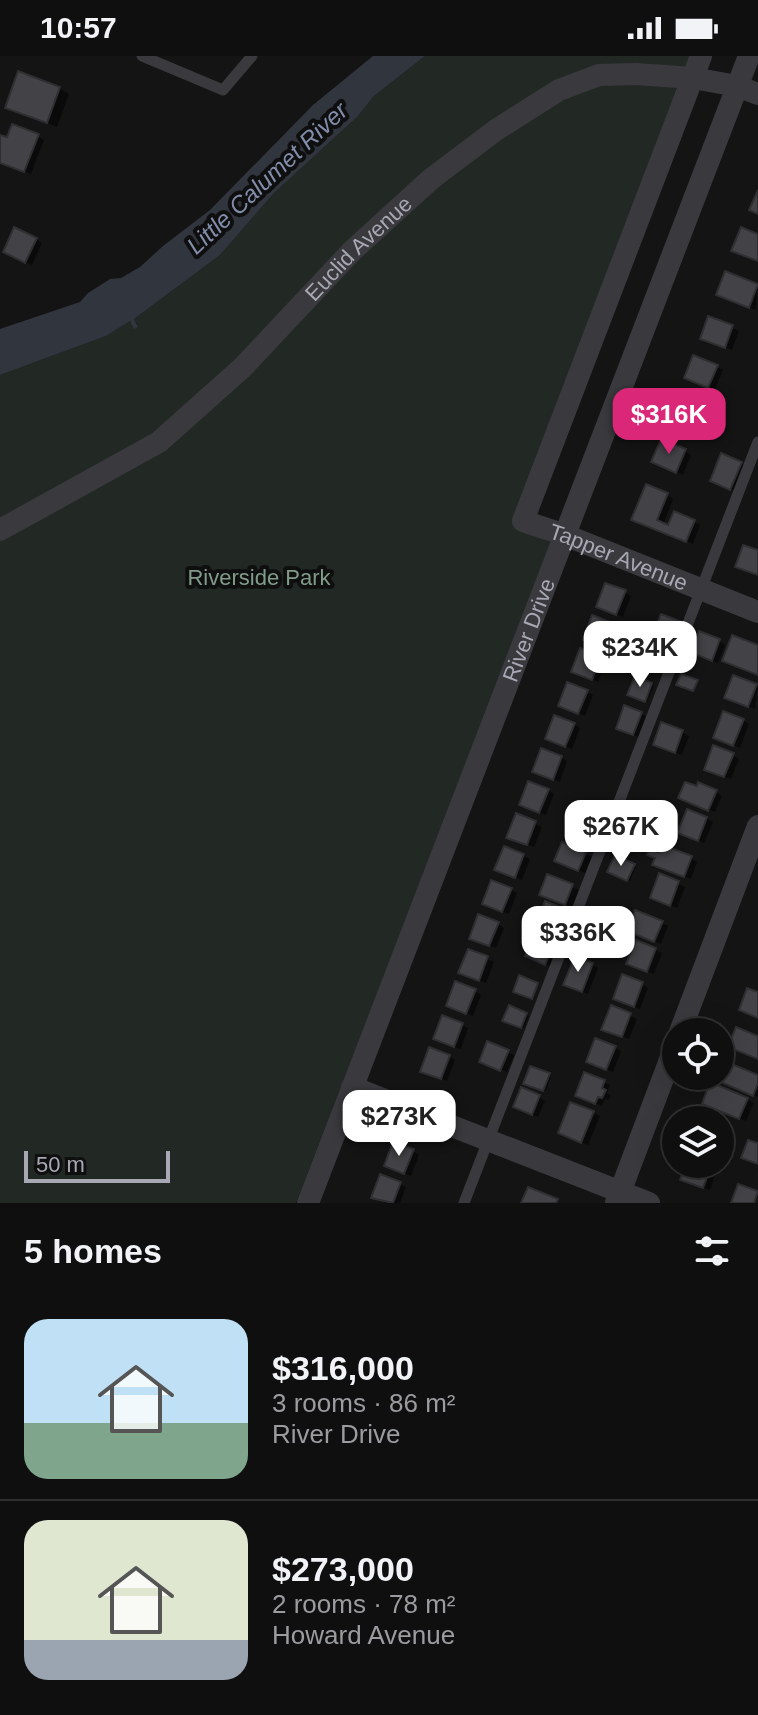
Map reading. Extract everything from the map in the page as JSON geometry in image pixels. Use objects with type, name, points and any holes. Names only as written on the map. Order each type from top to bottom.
[{"type":"street","points":[[693,78],[701,56]]},
{"type":"street","name":"River Drive","points":[[308,1203],[565,535],[748,90],[749,56]]},
{"type":"street","name":"Euclid Avenue","points":[[0,530],[159,442],[243,367],[351,252],[431,179],[496,130],[559,90],[599,75],[636,74],[693,78],[748,90]]},
{"type":"street","name":"Tapper Avenue","points":[[693,78],[523,521],[758,612]]},
{"type":"street","points":[[685,1018],[758,826]]},
{"type":"street","points":[[618,1197],[662,1081]]},
{"type":"street","points":[[352,1087],[489,1140],[618,1197],[649,1203]]},
{"type":"lane","points":[[142,56],[223,90],[252,56]]},
{"type":"lane","points":[[464,1203],[758,442]]},
{"type":"green space","name":"Riverside Park","points":[[425,56],[694,56],[514,526],[552,543],[296,1203],[0,1203],[0,375],[106,336],[130,321],[138,326],[134,319],[220,255],[274,193],[357,117],[374,96]]},
{"type":"water","name":"Little Calumet River","points":[[373,56],[425,56],[374,96],[357,117],[274,193],[220,255],[134,319],[138,327],[134,329],[130,321],[106,336],[0,375],[0,329],[80,302],[110,279],[121,278],[140,267],[210,210],[313,105]]},
{"type":"building","points":[[18,71],[60,87],[47,123],[5,108]]},
{"type":"building","points":[[12,124],[39,134],[24,172],[0,163],[0,135],[7,137]]},
{"type":"building","points":[[758,190],[758,214],[749,210]]},
{"type":"building","points":[[14,227],[37,238],[25,263],[3,252]]},
{"type":"building","points":[[741,227],[758,234],[758,261],[731,251]]},
{"type":"building","points":[[725,271],[758,284],[749,308],[716,295]]},
{"type":"building","points":[[708,316],[733,325],[725,348],[700,339]]},
{"type":"building","points":[[693,355],[718,365],[708,388],[684,378]]},
{"type":"building","points":[[679,393],[703,404],[693,427],[669,417]]},
{"type":"building","points":[[661,439],[686,449],[676,473],[651,462]]},
{"type":"building","points":[[721,453],[742,462],[730,490],[710,481]]},
{"type":"building","points":[[646,484],[668,493],[657,520],[668,525],[674,511],[695,520],[686,542],[631,520]]},
{"type":"building","points":[[743,545],[758,550],[758,575],[735,567]]},
{"type":"building","points":[[605,583],[626,590],[616,615],[596,607]]},
{"type":"building","points":[[661,614],[682,622],[675,641],[654,632]]},
{"type":"building","points":[[592,615],[613,623],[604,647],[583,640]]},
{"type":"building","points":[[699,631],[720,639],[712,661],[690,652]]},
{"type":"building","points":[[732,635],[758,645],[758,675],[722,661]]},
{"type":"building","points":[[651,639],[668,647],[660,666],[642,658]]},
{"type":"building","points":[[580,648],[601,656],[592,680],[571,672]]},
{"type":"building","points":[[681,674],[698,680],[693,691],[676,685]]},
{"type":"building","points":[[733,675],[757,684],[748,707],[724,698]]},
{"type":"building","points":[[635,676],[652,683],[645,702],[627,695]]},
{"type":"building","points":[[567,682],[588,690],[578,714],[558,706]]},
{"type":"building","points":[[624,705],[642,712],[633,735],[616,729]]},
{"type":"building","points":[[723,711],[744,719],[733,746],[713,738]]},
{"type":"building","points":[[554,715],[575,723],[565,747],[545,739]]},
{"type":"building","points":[[661,722],[683,730],[675,753],[653,745]]},
{"type":"building","points":[[713,745],[734,753],[724,777],[704,770]]},
{"type":"building","points":[[541,748],[562,756],[553,780],[532,772]]},
{"type":"building","points":[[528,781],[549,789],[539,813],[519,805]]},
{"type":"building","points":[[685,782],[697,786],[698,782],[717,790],[708,811],[678,798]]},
{"type":"building","points":[[687,809],[707,817],[698,841],[677,833]]},
{"type":"building","points":[[516,813],[536,821],[527,845],[506,838]]},
{"type":"building","points":[[562,842],[586,852],[578,871],[554,861]]},
{"type":"building","points":[[660,844],[692,856],[684,877],[652,865],[655,858],[647,855],[649,849],[658,852]]},
{"type":"building","points":[[504,846],[524,854],[515,878],[494,870]]},
{"type":"building","points":[[615,855],[635,864],[627,881],[607,872]]},
{"type":"building","points":[[659,873],[679,881],[670,906],[650,898]]},
{"type":"building","points":[[547,874],[573,884],[565,905],[539,895]]},
{"type":"building","points":[[491,880],[512,888],[502,912],[482,904]]},
{"type":"building","points":[[545,901],[567,910],[558,931],[536,923]]},
{"type":"building","points":[[635,910],[663,921],[654,942],[627,931]]},
{"type":"building","points":[[478,914],[499,922],[489,946],[469,939]]},
{"type":"building","points":[[533,937],[554,945],[545,965],[525,956]]},
{"type":"building","points":[[636,940],[656,948],[647,972],[626,964]]},
{"type":"building","points":[[468,949],[488,956],[479,981],[458,973]]},
{"type":"building","points":[[575,956],[593,963],[582,992],[563,985]]},
{"type":"building","points":[[622,974],[643,982],[634,1007],[613,999]]},
{"type":"building","points":[[519,975],[538,983],[532,999],[513,992]]},
{"type":"building","points":[[455,981],[476,989],[466,1014],[446,1006]]},
{"type":"building","points":[[747,988],[758,992],[758,1018],[739,1010]]},
{"type":"building","points":[[509,1005],[527,1013],[521,1028],[502,1021]]},
{"type":"building","points":[[611,1005],[631,1013],[622,1037],[601,1030]]},
{"type":"building","points":[[442,1015],[463,1023],[454,1047],[433,1039]]},
{"type":"building","points":[[736,1027],[758,1036],[758,1059],[734,1049]]},
{"type":"building","points":[[595,1038],[616,1046],[606,1070],[586,1062]]},
{"type":"building","points":[[487,1041],[509,1050],[500,1071],[479,1062]]},
{"type":"building","points":[[429,1047],[450,1055],[441,1079],[420,1072]]},
{"type":"building","points":[[734,1065],[758,1075],[753,1096],[734,1088]]},
{"type":"building","points":[[530,1066],[550,1073],[543,1091],[523,1084]]},
{"type":"building","points":[[584,1072],[605,1080],[602,1088],[606,1090],[595,1104],[575,1096]]},
{"type":"building","points":[[521,1087],[540,1095],[532,1115],[513,1107]]},
{"type":"building","points":[[707,1090],[729,1090],[748,1098],[739,1119],[734,1117],[734,1106],[702,1104]]},
{"type":"building","points":[[570,1102],[594,1111],[581,1143],[558,1133]]},
{"type":"building","points":[[748,1140],[758,1143],[758,1164],[741,1158]]},
{"type":"building","points":[[393,1142],[414,1149],[404,1174],[384,1166]]},
{"type":"building","points":[[380,1174],[401,1182],[393,1203],[371,1198]]},
{"type":"building","points":[[681,1178],[707,1178],[703,1188]]},
{"type":"building","points":[[738,1184],[758,1191],[754,1203],[731,1203]]},
{"type":"building","points":[[528,1187],[558,1199],[556,1203],[521,1203]]}]
